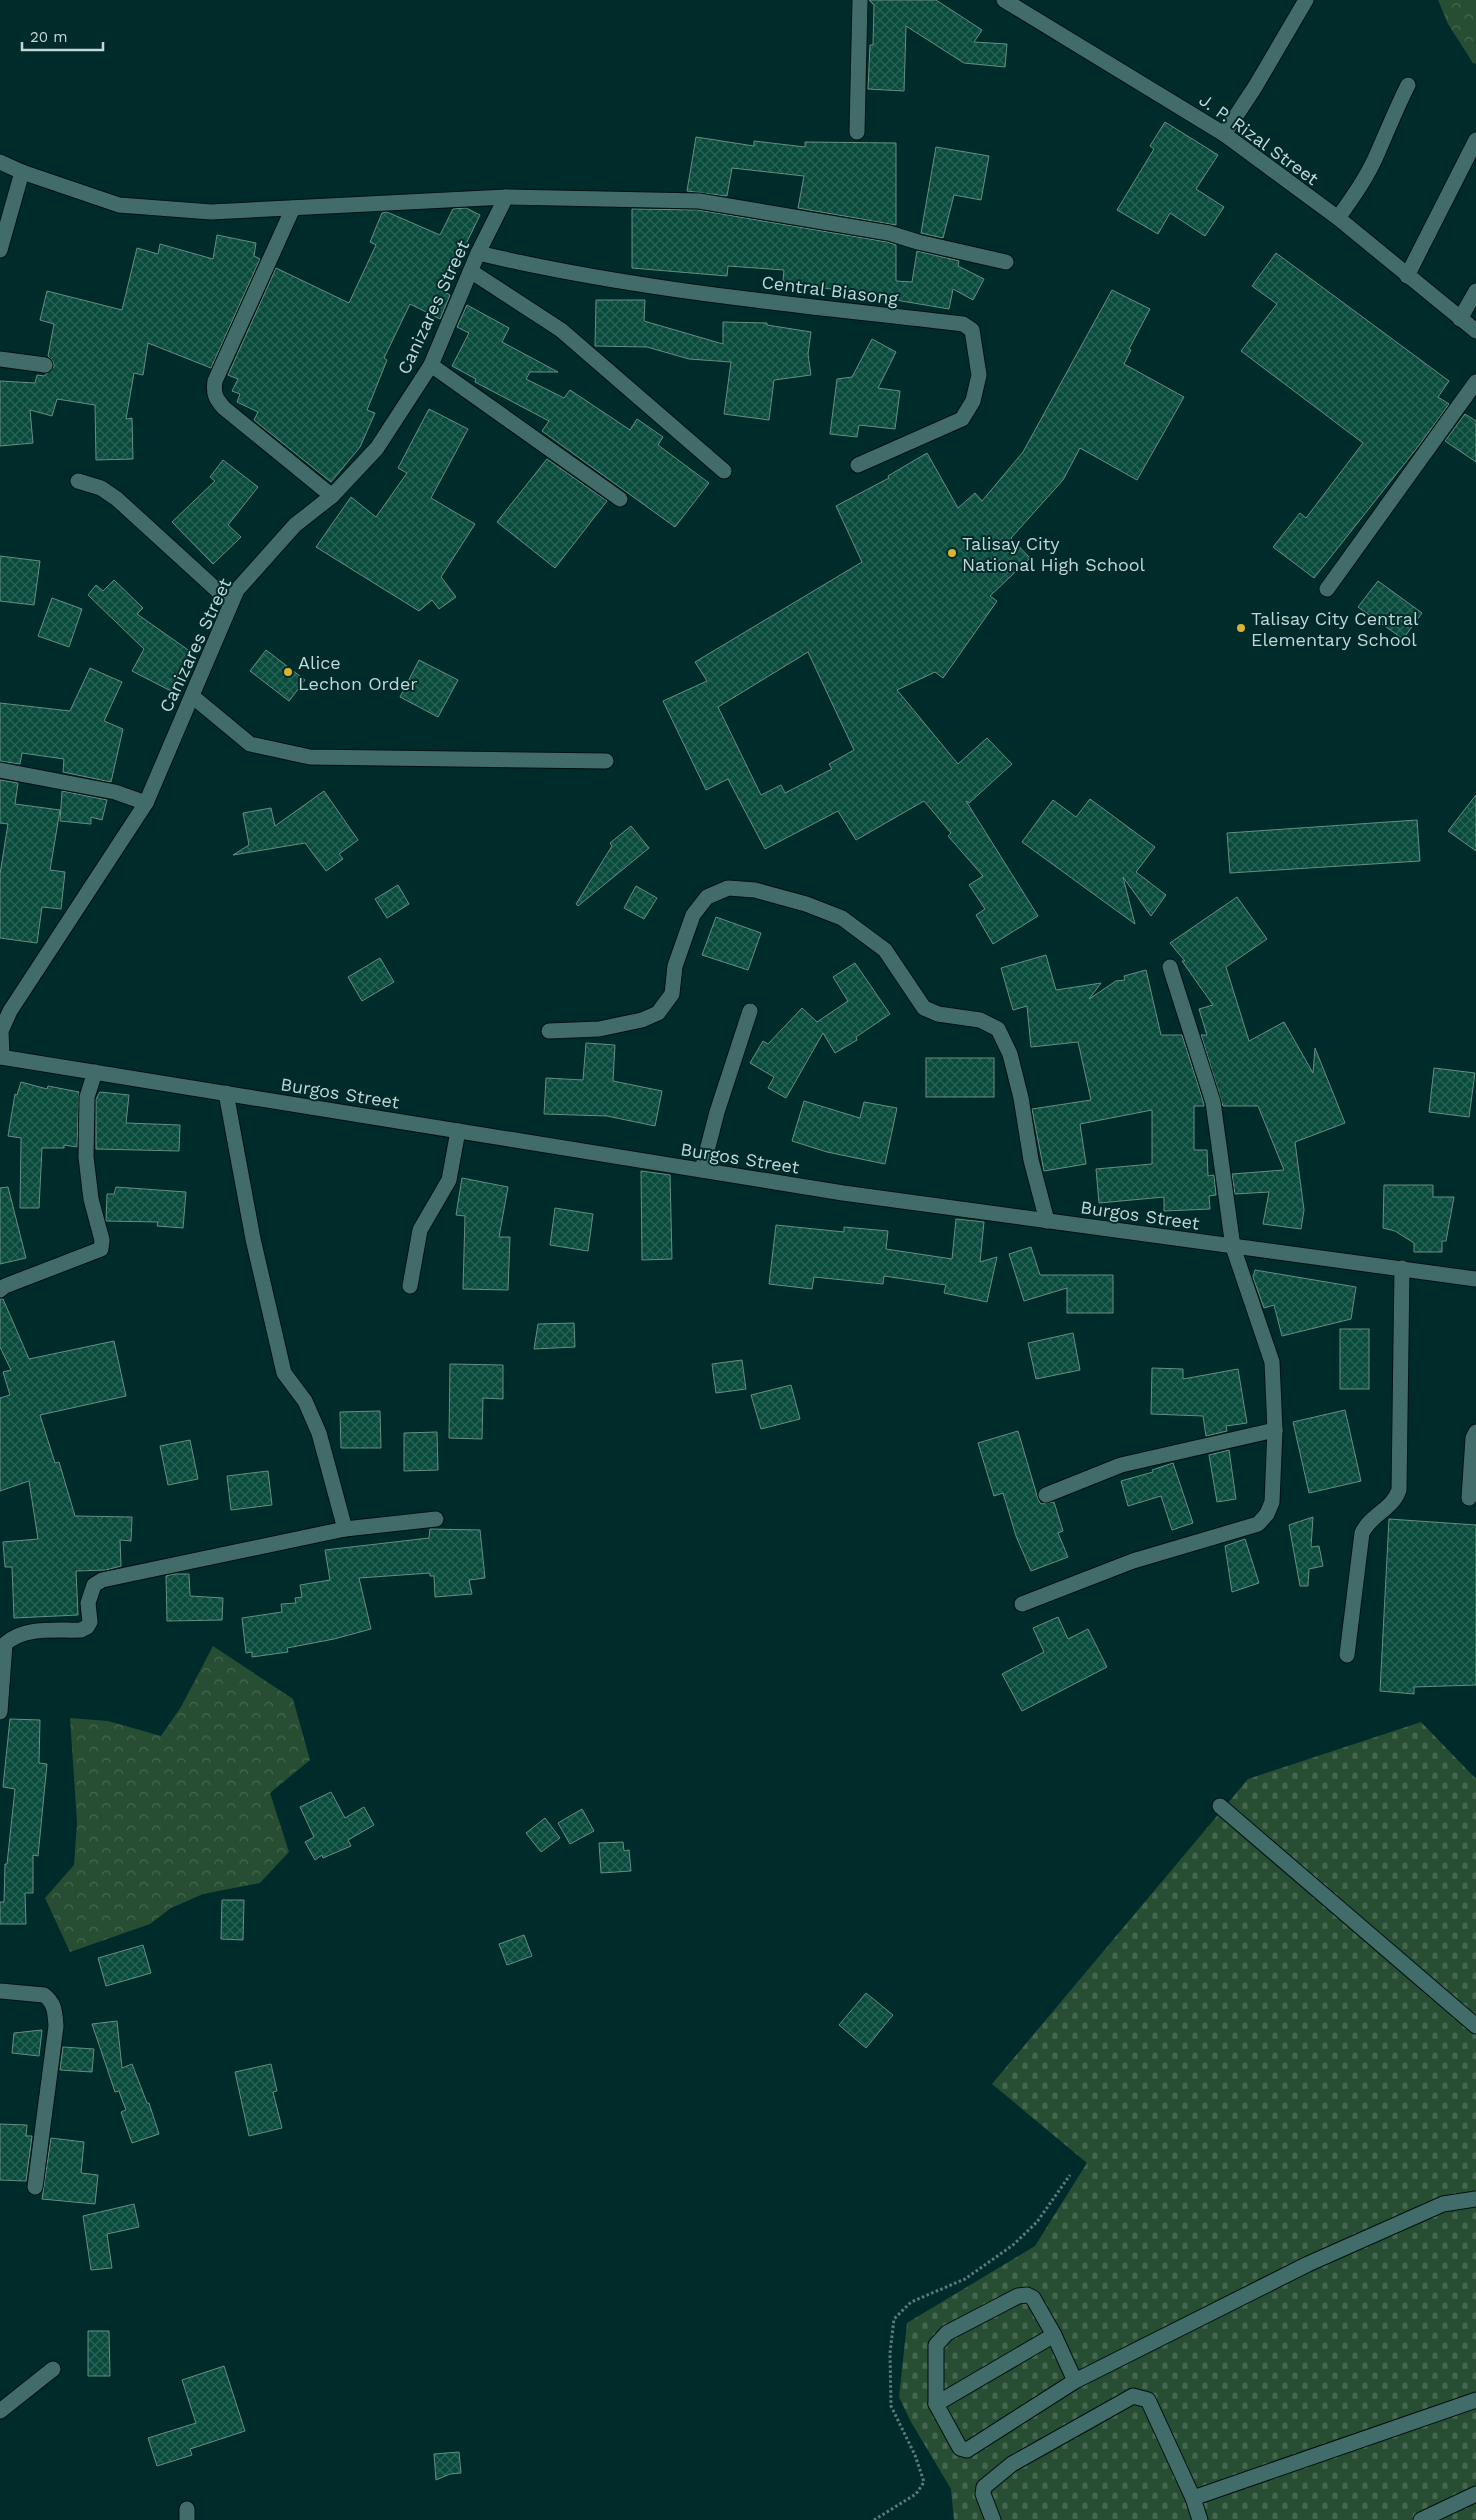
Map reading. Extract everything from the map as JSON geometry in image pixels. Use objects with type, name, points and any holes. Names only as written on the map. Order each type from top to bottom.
[{"type":"street","points":[[857,132],[860,0]]},
{"type":"street","name":"J. P. Rizal Street","points":[[1004,0],[1224,134],[1338,218],[1407,276],[1476,330]]},
{"type":"street","points":[[1224,134],[1255,87],[1306,0]]},
{"type":"street","points":[[1338,218],[1357,192],[1378,153],[1388,124],[1408,85]]},
{"type":"street","points":[[1407,276],[1476,140]]},
{"type":"street","points":[[0,162],[22,172],[119,205],[211,212],[506,197],[699,201],[889,233],[918,242],[1006,262]]},
{"type":"street","points":[[0,250],[22,172]]},
{"type":"street","name":"Canizares Street","points":[[1,1057],[1,1031],[10,1011],[146,803],[238,590],[272,548],[295,525],[332,496],[377,448],[431,365],[472,272],[478,253],[506,197]]},
{"type":"street","points":[[293,208],[215,381],[213,390],[216,399],[224,408],[332,496]]},
{"type":"street","name":"Central Biasong","points":[[478,253],[551,271],[665,290],[963,324],[972,330],[979,375],[973,401],[962,419],[858,465]]},
{"type":"street","points":[[472,272],[561,330],[724,471]]},
{"type":"street","points":[[1460,318],[1476,291]]},
{"type":"street","points":[[0,358],[45,365]]},
{"type":"street","points":[[431,365],[620,499]]},
{"type":"street","points":[[1327,589],[1476,382]]},
{"type":"street","points":[[78,481],[101,488],[117,499],[231,603]]},
{"type":"street","points":[[192,696],[250,744],[310,757],[462,761],[606,761]]},
{"type":"street","points":[[0,770],[115,792],[146,803]]},
{"type":"street","points":[[549,1031],[599,1029],[642,1020],[658,1012],[672,994],[674,966],[693,915],[707,897],[728,888],[755,890],[806,904],[842,918],[885,950],[924,1008],[938,1014],[980,1020],[998,1029],[1010,1054],[1047,1221]]},
{"type":"street","points":[[1022,1604],[1133,1561],[1258,1524],[1267,1514],[1272,1502],[1275,1430],[1272,1362],[1234,1247],[1213,1102],[1170,967]]},
{"type":"street","points":[[702,1170],[717,1112],[750,1011]]},
{"type":"street","name":"Burgos Street","points":[[1,1057],[843,1193],[1476,1279]]},
{"type":"street","points":[[0,1290],[5,1286],[101,1249],[102,1240],[91,1199],[86,1157],[86,1097],[95,1072]]},
{"type":"street","points":[[226,1093],[253,1239],[284,1373],[305,1401],[318,1433],[345,1529]]},
{"type":"street","points":[[410,1286],[420,1230],[449,1180],[458,1131]]},
{"type":"street","points":[[1347,1655],[1362,1533],[1372,1518],[1391,1505],[1399,1490],[1402,1268]]},
{"type":"street","points":[[1046,1495],[1122,1465],[1275,1430]]},
{"type":"street","points":[[1469,1498],[1476,1432]]},
{"type":"street","points":[[0,1712],[6,1644],[14,1636],[25,1632],[81,1630],[87,1627],[90,1622],[88,1604],[94,1585],[102,1580],[345,1529],[436,1519]]},
{"type":"street","points":[[1220,1806],[1476,2026]]},
{"type":"street","points":[[0,1991],[44,1995],[50,1999],[55,2015],[56,2026],[35,2187]]},
{"type":"street","points":[[1075,2381],[1054,2335],[1033,2298],[1026,2295],[1018,2296],[947,2333],[936,2344],[936,2404],[960,2448],[966,2450],[1075,2381],[1308,2264],[1443,2204],[1476,2199]]},
{"type":"street","points":[[936,2404],[1054,2335]]},
{"type":"street","points":[[0,2411],[53,2368]]},
{"type":"street","points":[[993,2520],[983,2494],[984,2487],[1012,2464],[1133,2396],[1148,2400],[1193,2498],[1200,2520]]},
{"type":"street","points":[[1193,2498],[1476,2400]]},
{"type":"street","points":[[1421,2520],[1476,2494]]},
{"type":"green space","points":[[1438,0],[1476,0],[1476,64],[1473,63],[1448,24]]},
{"type":"green space","points":[[213,1646],[293,1699],[310,1760],[270,1793],[289,1852],[260,1883],[203,1894],[171,1908],[150,1924],[70,1952],[45,1898],[74,1865],[77,1822],[70,1718],[108,1721],[161,1736],[181,1707]]},
{"type":"green space","points":[[1421,1722],[1476,1779],[1476,2520],[954,2520],[951,2489],[911,2422],[899,2397],[907,2323],[1035,2246],[1087,2163],[992,2084],[1248,1779]]},
{"type":"building","points":[[869,0],[936,0],[982,30],[974,42],[1007,44],[1005,67],[964,63],[906,26],[904,91],[868,89],[870,45],[873,45],[874,5]]},
{"type":"building","points":[[1165,122],[1218,155],[1196,189],[1224,207],[1205,236],[1170,213],[1158,234],[1117,210],[1154,149],[1150,146]]},
{"type":"building","points":[[696,137],[754,146],[754,141],[805,147],[805,142],[896,143],[896,225],[798,208],[804,176],[732,168],[727,196],[687,191]]},
{"type":"building","points":[[936,147],[989,156],[981,200],[954,195],[943,238],[921,233]]},
{"type":"building","points":[[466,208],[480,215],[443,291],[450,295],[440,319],[410,304],[384,358],[387,360],[367,410],[375,413],[360,447],[331,482],[254,420],[258,412],[237,402],[240,394],[232,391],[238,379],[228,375],[276,268],[349,303],[376,245],[370,242],[382,213],[387,212],[440,235],[453,209]]},
{"type":"building","points":[[632,209],[698,210],[887,242],[896,245],[896,281],[912,282],[917,251],[959,261],[958,266],[984,279],[973,300],[953,289],[949,309],[783,281],[784,270],[728,266],[727,276],[632,268]]},
{"type":"building","points":[[217,235],[256,243],[254,256],[260,259],[211,368],[148,343],[143,375],[134,373],[126,419],[132,418],[133,459],[96,460],[95,405],[57,399],[52,416],[30,410],[33,443],[0,446],[0,381],[35,383],[37,375],[44,376],[54,367],[53,361],[48,356],[54,324],[40,320],[47,291],[122,310],[137,248],[158,254],[160,244],[213,259]]},
{"type":"building","points":[[1276,253],[1449,381],[1438,397],[1449,404],[1420,444],[1314,578],[1273,547],[1300,513],[1306,518],[1363,443],[1241,351],[1277,304],[1252,286]]},
{"type":"building","name":"Talisay City National High School","points":[[1112,290],[1150,309],[1129,349],[1131,350],[1124,364],[1184,397],[1137,480],[1080,448],[1063,480],[1011,538],[1030,558],[990,596],[997,601],[943,678],[935,672],[897,690],[958,764],[987,738],[1012,764],[969,803],[966,801],[1038,916],[993,944],[976,915],[985,909],[969,885],[983,876],[948,836],[951,833],[924,801],[856,840],[838,811],[765,849],[728,779],[706,790],[663,701],[707,681],[695,662],[862,562],[836,506],[889,478],[888,476],[927,453],[958,508],[975,493],[982,501],[1023,452]],"holes":[[[808,652],[854,750],[829,764],[832,769],[785,793],[781,785],[761,795],[718,707]]]},
{"type":"building","points":[[596,300],[645,300],[644,321],[723,344],[723,322],[767,323],[767,325],[811,332],[808,354],[811,375],[774,380],[769,420],[724,414],[731,362],[689,359],[647,347],[595,346]]},
{"type":"building","points":[[467,305],[509,328],[502,342],[558,372],[530,372],[526,379],[564,398],[570,390],[630,430],[637,419],[663,437],[658,445],[709,483],[675,527],[542,431],[549,421],[475,382],[476,379],[452,366],[469,333],[457,327]]},
{"type":"building","points":[[872,339],[896,352],[878,388],[900,391],[895,429],[859,425],[857,437],[830,434],[837,379],[852,377]]},
{"type":"building","points":[[429,409],[468,429],[431,498],[475,524],[441,577],[456,597],[439,609],[432,600],[419,611],[316,547],[351,497],[376,517],[407,473],[398,468]]},
{"type":"building","points":[[1465,414],[1476,421],[1476,462],[1445,441]]},
{"type":"building","points":[[547,459],[607,501],[555,568],[497,522]]},
{"type":"building","points":[[223,460],[258,487],[228,525],[241,537],[213,564],[172,522],[215,481],[210,477]]},
{"type":"building","points":[[0,556],[40,561],[34,605],[0,601]]},
{"type":"building","points":[[114,580],[143,608],[137,614],[191,652],[171,691],[132,671],[144,649],[88,595],[96,585],[103,591]]},
{"type":"building","points":[[1378,581],[1422,613],[1403,639],[1358,607]]},
{"type":"building","points":[[52,598],[82,609],[69,647],[38,636]]},
{"type":"building","points":[[266,650],[305,680],[289,701],[250,671]]},
{"type":"building","points":[[419,660],[458,680],[438,717],[400,697]]},
{"type":"building","points":[[90,668],[122,682],[104,721],[123,729],[111,782],[63,772],[64,759],[22,753],[20,764],[0,761],[0,703],[70,711]]},
{"type":"building","points":[[0,780],[18,783],[15,804],[60,810],[50,870],[65,872],[61,909],[42,907],[37,943],[0,938],[0,874],[8,824],[0,823]]},
{"type":"building","points":[[62,791],[107,800],[102,820],[91,817],[91,824],[60,821]]},
{"type":"building","points":[[324,791],[358,840],[339,854],[343,859],[326,871],[305,843],[233,855],[249,845],[243,813],[271,808],[275,826]]},
{"type":"building","points":[[1476,795],[1476,851],[1448,831]]},
{"type":"building","points":[[1090,799],[1155,847],[1136,872],[1166,895],[1151,916],[1123,877],[1135,924],[1022,842],[1053,800],[1076,817]]},
{"type":"building","points":[[1417,820],[1420,861],[1230,873],[1227,833]]},
{"type":"building","points":[[631,826],[649,848],[578,906],[576,904],[612,846],[610,843]]},
{"type":"building","points":[[398,885],[409,904],[387,918],[375,899]]},
{"type":"building","points":[[636,886],[657,898],[644,919],[624,908]]},
{"type":"building","points":[[1237,897],[1267,939],[1226,967],[1249,1041],[1284,1022],[1313,1073],[1315,1048],[1345,1123],[1295,1142],[1304,1210],[1301,1229],[1263,1224],[1269,1192],[1235,1194],[1232,1174],[1284,1170],[1258,1106],[1223,1106],[1201,1035],[1207,1035],[1199,1009],[1213,1005],[1182,961],[1185,961],[1170,943]]},
{"type":"building","points":[[716,917],[761,933],[748,970],[702,955]]},
{"type":"building","points":[[1046,955],[1056,990],[1101,983],[1089,999],[1116,981],[1125,980],[1124,976],[1146,970],[1161,1035],[1182,1035],[1204,1104],[1204,1106],[1194,1106],[1194,1150],[1207,1150],[1208,1176],[1214,1175],[1216,1195],[1209,1196],[1210,1209],[1164,1211],[1164,1197],[1099,1203],[1096,1169],[1152,1164],[1152,1110],[1080,1124],[1086,1164],[1044,1171],[1032,1109],[1091,1100],[1078,1042],[1031,1047],[1027,1006],[1013,1010],[1001,968]]},
{"type":"building","points":[[380,958],[394,982],[362,1001],[348,977]]},
{"type":"building","points":[[855,963],[890,1014],[856,1037],[857,1040],[835,1053],[823,1033],[786,1098],[768,1088],[774,1077],[750,1063],[763,1041],[768,1044],[802,1008],[817,1022],[848,1001],[833,977]]},
{"type":"building","points":[[586,1043],[615,1045],[613,1081],[662,1091],[655,1126],[607,1116],[544,1114],[546,1078],[583,1080]]},
{"type":"building","points":[[926,1058],[994,1058],[994,1097],[926,1097]]},
{"type":"building","points":[[1434,1068],[1475,1073],[1469,1117],[1429,1112]]},
{"type":"building","points":[[21,1082],[47,1089],[48,1086],[79,1092],[77,1147],[64,1145],[64,1148],[42,1148],[39,1208],[20,1208],[21,1138],[8,1136],[15,1094],[17,1095]]},
{"type":"building","points":[[100,1092],[129,1095],[126,1123],[180,1125],[179,1151],[96,1149],[96,1099]]},
{"type":"building","points":[[804,1101],[860,1118],[864,1102],[897,1108],[885,1164],[827,1152],[792,1141]]},
{"type":"building","points":[[641,1171],[670,1175],[672,1259],[642,1260]]},
{"type":"building","points":[[462,1178],[508,1187],[499,1237],[510,1237],[508,1290],[463,1289],[465,1216],[456,1215]]},
{"type":"building","points":[[1384,1185],[1433,1185],[1433,1197],[1454,1197],[1446,1241],[1442,1241],[1442,1252],[1414,1252],[1414,1243],[1395,1231],[1383,1228]]},
{"type":"building","points":[[8,1187],[26,1258],[0,1264],[0,1188]]},
{"type":"building","points":[[116,1187],[186,1192],[183,1228],[157,1226],[158,1222],[106,1221],[107,1194],[114,1194]]},
{"type":"building","points":[[555,1208],[593,1214],[588,1251],[550,1245]]},
{"type":"building","points":[[956,1219],[984,1222],[980,1262],[997,1257],[987,1302],[944,1293],[946,1285],[884,1276],[883,1284],[814,1277],[812,1289],[769,1284],[776,1225],[844,1232],[844,1227],[888,1231],[886,1249],[952,1259]]},
{"type":"building","points":[[1031,1247],[1040,1275],[1113,1275],[1113,1313],[1067,1313],[1067,1288],[1024,1301],[1009,1254]]},
{"type":"building","points":[[1255,1270],[1356,1287],[1351,1319],[1282,1336],[1274,1305],[1264,1308],[1253,1277]]},
{"type":"building","points":[[0,1299],[3,1299],[29,1359],[114,1341],[126,1396],[40,1415],[55,1463],[59,1462],[75,1516],[132,1517],[131,1541],[120,1540],[121,1566],[106,1570],[76,1571],[78,1615],[14,1618],[12,1567],[5,1567],[3,1542],[38,1539],[29,1481],[0,1491],[0,1398],[10,1395],[3,1372],[11,1370],[0,1347]]},
{"type":"building","points":[[574,1323],[575,1347],[534,1349],[538,1324]]},
{"type":"building","points":[[1340,1329],[1369,1329],[1369,1389],[1340,1389]]},
{"type":"building","points":[[1073,1333],[1080,1370],[1036,1379],[1028,1343]]},
{"type":"building","points":[[742,1360],[746,1389],[716,1393],[712,1364]]},
{"type":"building","points":[[450,1364],[503,1365],[503,1399],[483,1398],[482,1439],[449,1438]]},
{"type":"building","points":[[1152,1368],[1183,1369],[1183,1379],[1238,1369],[1247,1423],[1226,1426],[1227,1431],[1206,1436],[1203,1416],[1151,1414]]},
{"type":"building","points":[[791,1385],[800,1419],[761,1429],[751,1395]]},
{"type":"building","points":[[1345,1410],[1361,1481],[1309,1493],[1293,1422]]},
{"type":"building","points":[[380,1411],[381,1448],[341,1448],[340,1412]]},
{"type":"building","points":[[1018,1431],[1038,1499],[1041,1504],[1054,1502],[1063,1531],[1058,1533],[1068,1557],[1031,1571],[1016,1536],[1003,1493],[994,1496],[978,1443]]},
{"type":"building","points":[[437,1432],[438,1470],[404,1471],[404,1433]]},
{"type":"building","points":[[190,1440],[198,1479],[168,1485],[160,1446]]},
{"type":"building","points":[[1229,1450],[1236,1499],[1217,1502],[1209,1455]]},
{"type":"building","points":[[1173,1463],[1193,1523],[1172,1530],[1161,1496],[1128,1506],[1121,1481],[1153,1472],[1152,1470]]},
{"type":"building","points":[[268,1471],[272,1505],[231,1510],[227,1476]]},
{"type":"building","points":[[1313,1517],[1311,1547],[1319,1546],[1323,1566],[1309,1569],[1308,1586],[1300,1586],[1289,1525]]},
{"type":"building","points":[[1389,1519],[1476,1525],[1476,1685],[1414,1687],[1414,1694],[1380,1691]]},
{"type":"building","points":[[430,1529],[480,1530],[485,1578],[469,1580],[472,1594],[435,1597],[434,1576],[430,1576],[430,1573],[359,1578],[371,1629],[334,1639],[287,1648],[288,1652],[252,1657],[252,1652],[246,1653],[242,1618],[282,1612],[281,1604],[296,1603],[295,1598],[302,1597],[300,1585],[330,1580],[325,1550],[429,1538]]},
{"type":"building","points":[[1245,1539],[1259,1583],[1232,1592],[1225,1546]]},
{"type":"building","points":[[189,1574],[190,1596],[223,1598],[222,1620],[167,1621],[166,1576]]},
{"type":"building","points":[[1058,1617],[1068,1639],[1088,1629],[1107,1667],[1022,1711],[1002,1674],[1044,1652],[1033,1628]]},
{"type":"building","points":[[10,1719],[40,1720],[39,1763],[47,1764],[38,1856],[33,1855],[33,1893],[25,1893],[26,1924],[0,1924],[0,1902],[4,1902],[5,1864],[7,1864],[15,1789],[3,1787]]},
{"type":"building","points":[[331,1792],[345,1818],[364,1807],[374,1825],[348,1840],[351,1846],[323,1858],[322,1855],[315,1860],[305,1842],[314,1837],[300,1807]]},
{"type":"building","points":[[582,1809],[594,1831],[570,1844],[558,1823]]},
{"type":"building","points":[[545,1818],[560,1838],[541,1852],[526,1833]]},
{"type":"building","points":[[623,1842],[624,1851],[629,1850],[631,1871],[601,1873],[599,1843]]},
{"type":"building","points":[[222,1900],[244,1900],[243,1940],[221,1939]]},
{"type":"building","points":[[524,1935],[532,1956],[507,1965],[499,1944]]},
{"type":"building","points":[[143,1945],[151,1973],[106,1986],[98,1958]]},
{"type":"building","points":[[866,1993],[893,2015],[866,2048],[839,2025]]},
{"type":"building","points":[[117,2021],[122,2068],[132,2064],[147,2103],[149,2103],[159,2134],[132,2143],[121,2112],[126,2110],[119,2091],[115,2092],[92,2024]]},
{"type":"building","points":[[42,2030],[39,2056],[12,2053],[14,2033]]},
{"type":"building","points":[[63,2047],[94,2049],[92,2072],[60,2070]]},
{"type":"building","points":[[271,2064],[277,2091],[273,2092],[282,2128],[249,2136],[235,2072]]},
{"type":"building","points":[[0,2124],[27,2125],[26,2136],[32,2136],[26,2181],[0,2180]]},
{"type":"building","points":[[51,2138],[84,2142],[81,2173],[98,2175],[95,2204],[42,2199]]},
{"type":"building","points":[[134,2204],[139,2227],[107,2234],[112,2268],[91,2270],[83,2216]]},
{"type":"building","points":[[88,2331],[109,2331],[110,2376],[88,2376]]},
{"type":"building","points":[[224,2366],[245,2431],[190,2449],[192,2455],[157,2466],[148,2438],[196,2423],[182,2380]]},
{"type":"building","points":[[459,2452],[461,2473],[450,2474],[436,2480],[434,2454]]},
{"type":"place","name":"Talisay City National High School","points":[[952,553]]},
{"type":"place","name":"Talisay City Central Elementary School","points":[[1241,628]]},
{"type":"place","name":"Alice Lechon Order","points":[[288,672]]}]
